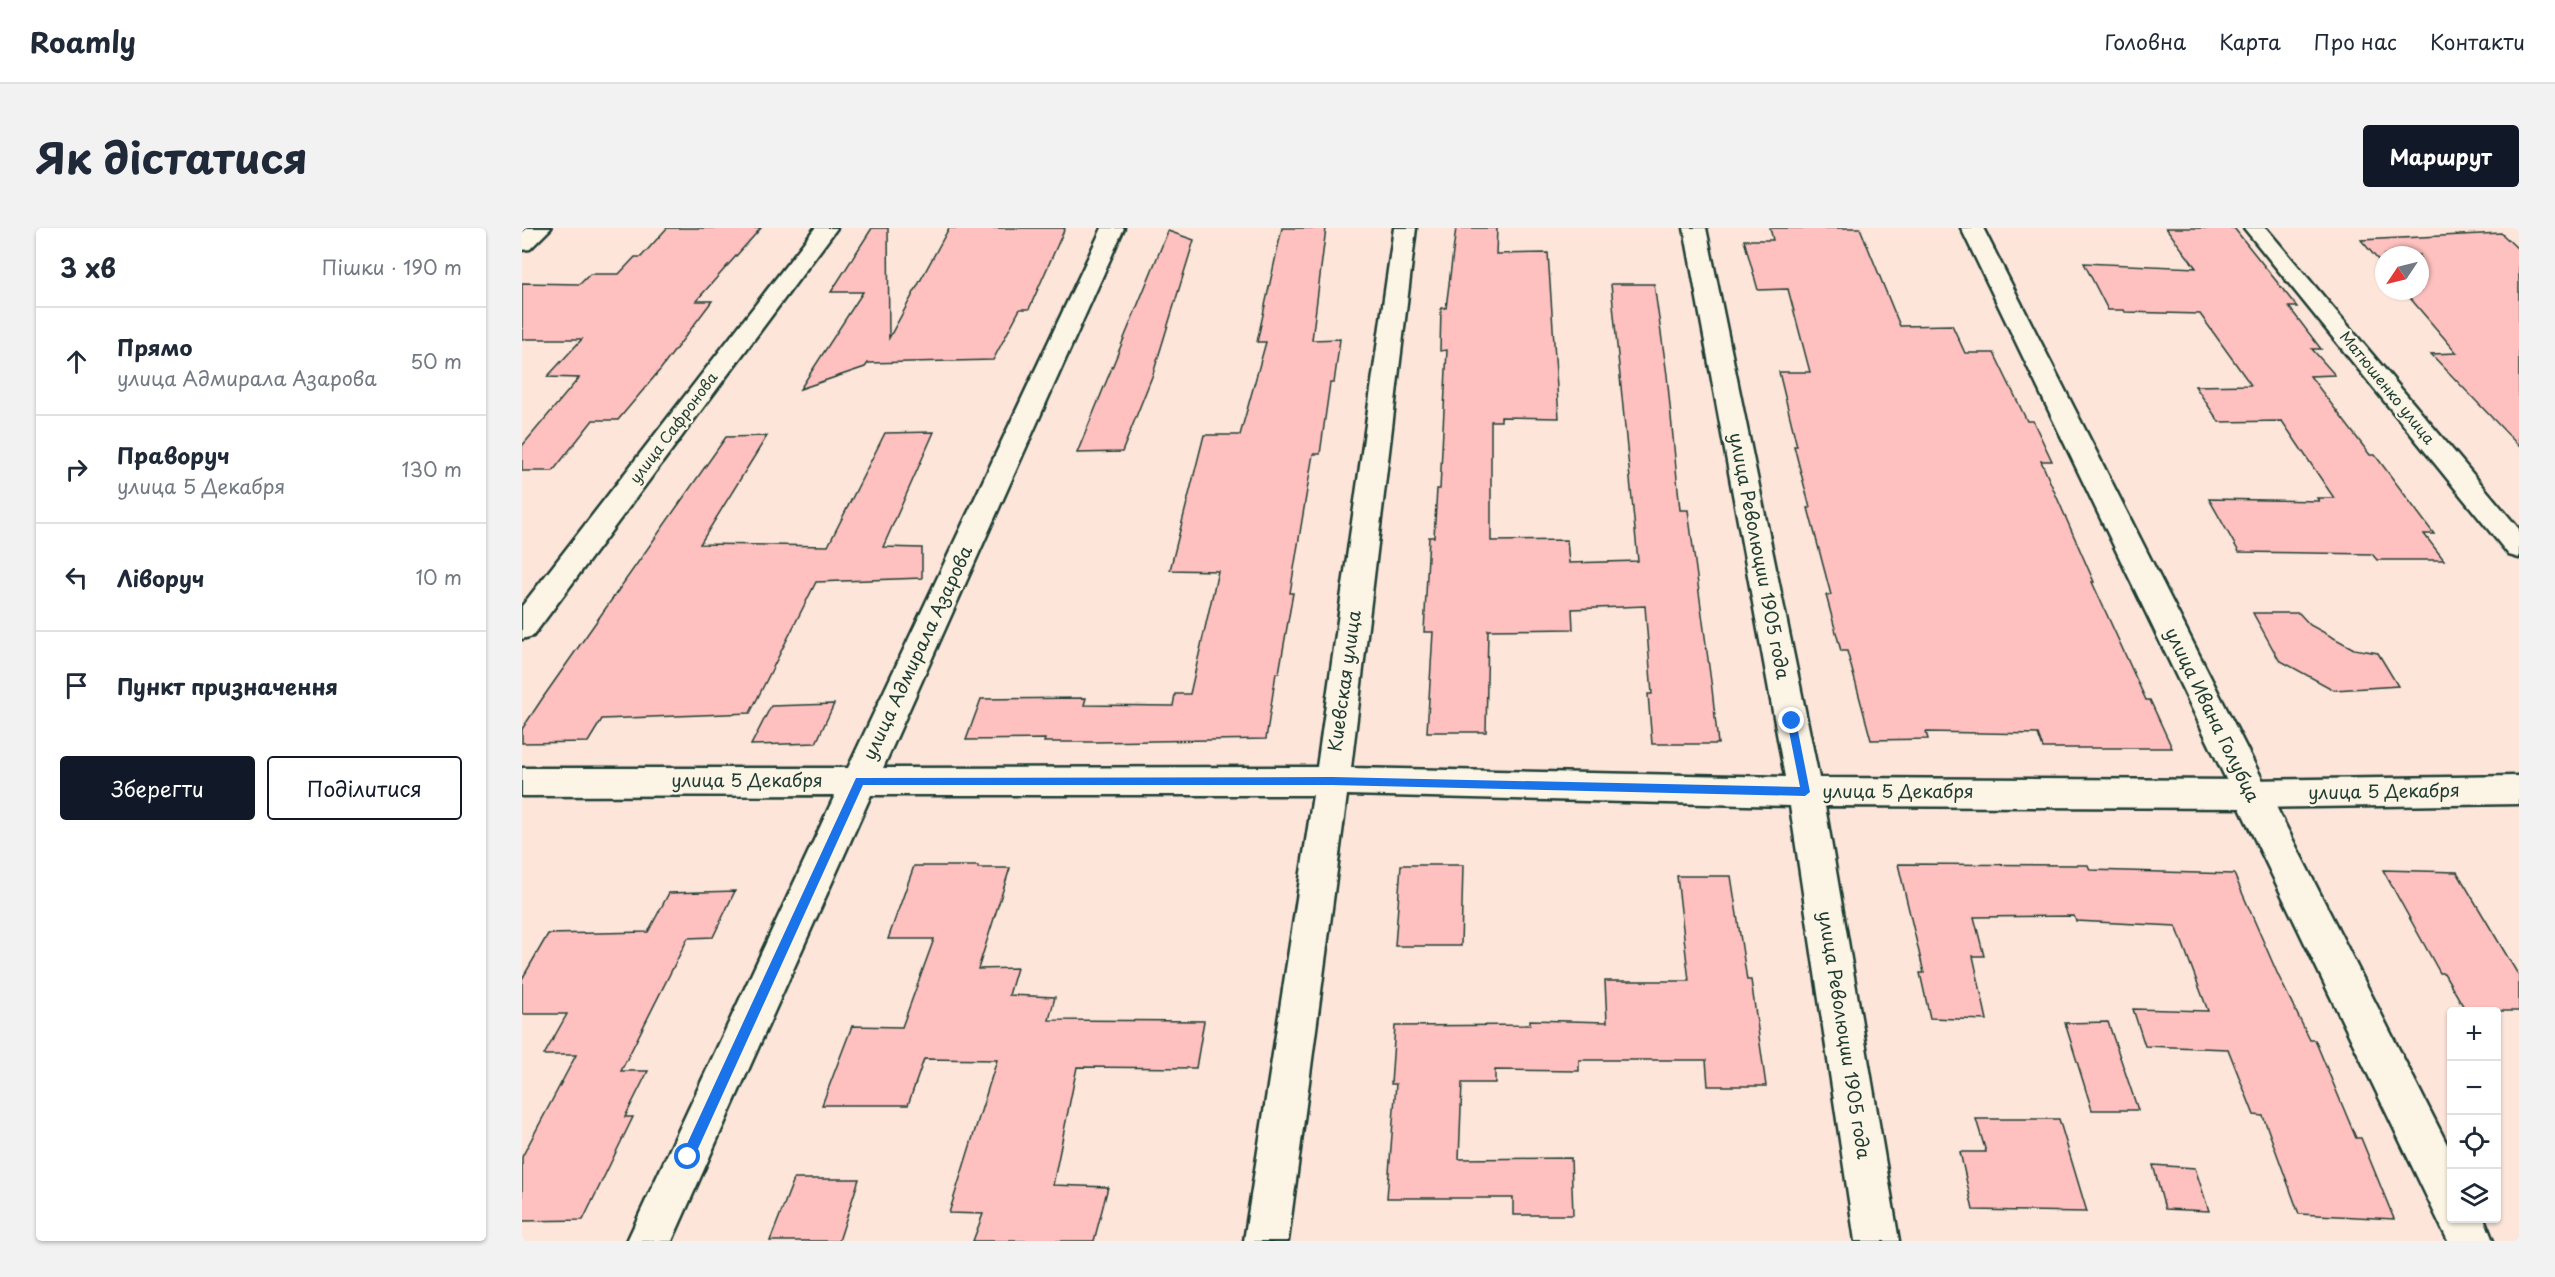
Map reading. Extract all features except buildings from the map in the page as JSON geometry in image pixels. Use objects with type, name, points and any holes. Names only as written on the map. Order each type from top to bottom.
[{"type":"street","points":[[522,244],[540,228]]},
{"type":"street","name":"улица Сафронова","points":[[522,628],[826,228]]},
{"type":"street","name":"улица Адмирала Азарова","points":[[649,1241],[1113,228]]},
{"type":"street","name":"Киевская улица","points":[[1266,1241],[1332,781],[1406,228]]},
{"type":"street","name":"улица Революции 1905 года","points":[[1695,228],[1805,792],[1876,1241]]},
{"type":"street","name":"улица Ивана Голубца","points":[[1972,228],[2447,1193]]},
{"type":"street","name":"Матюшенко улица","points":[[2255,228],[2519,548]]},
{"type":"street","name":"улица 5 Декабря","points":[[522,782],[1332,781],[1805,792],[2251,794],[2519,790]]},
{"type":"street","points":[[2462,1223],[2471,1241]]},
{"type":"route","points":[[688,1157],[860,781],[1332,781],[1805,792],[1792,721]]}]
